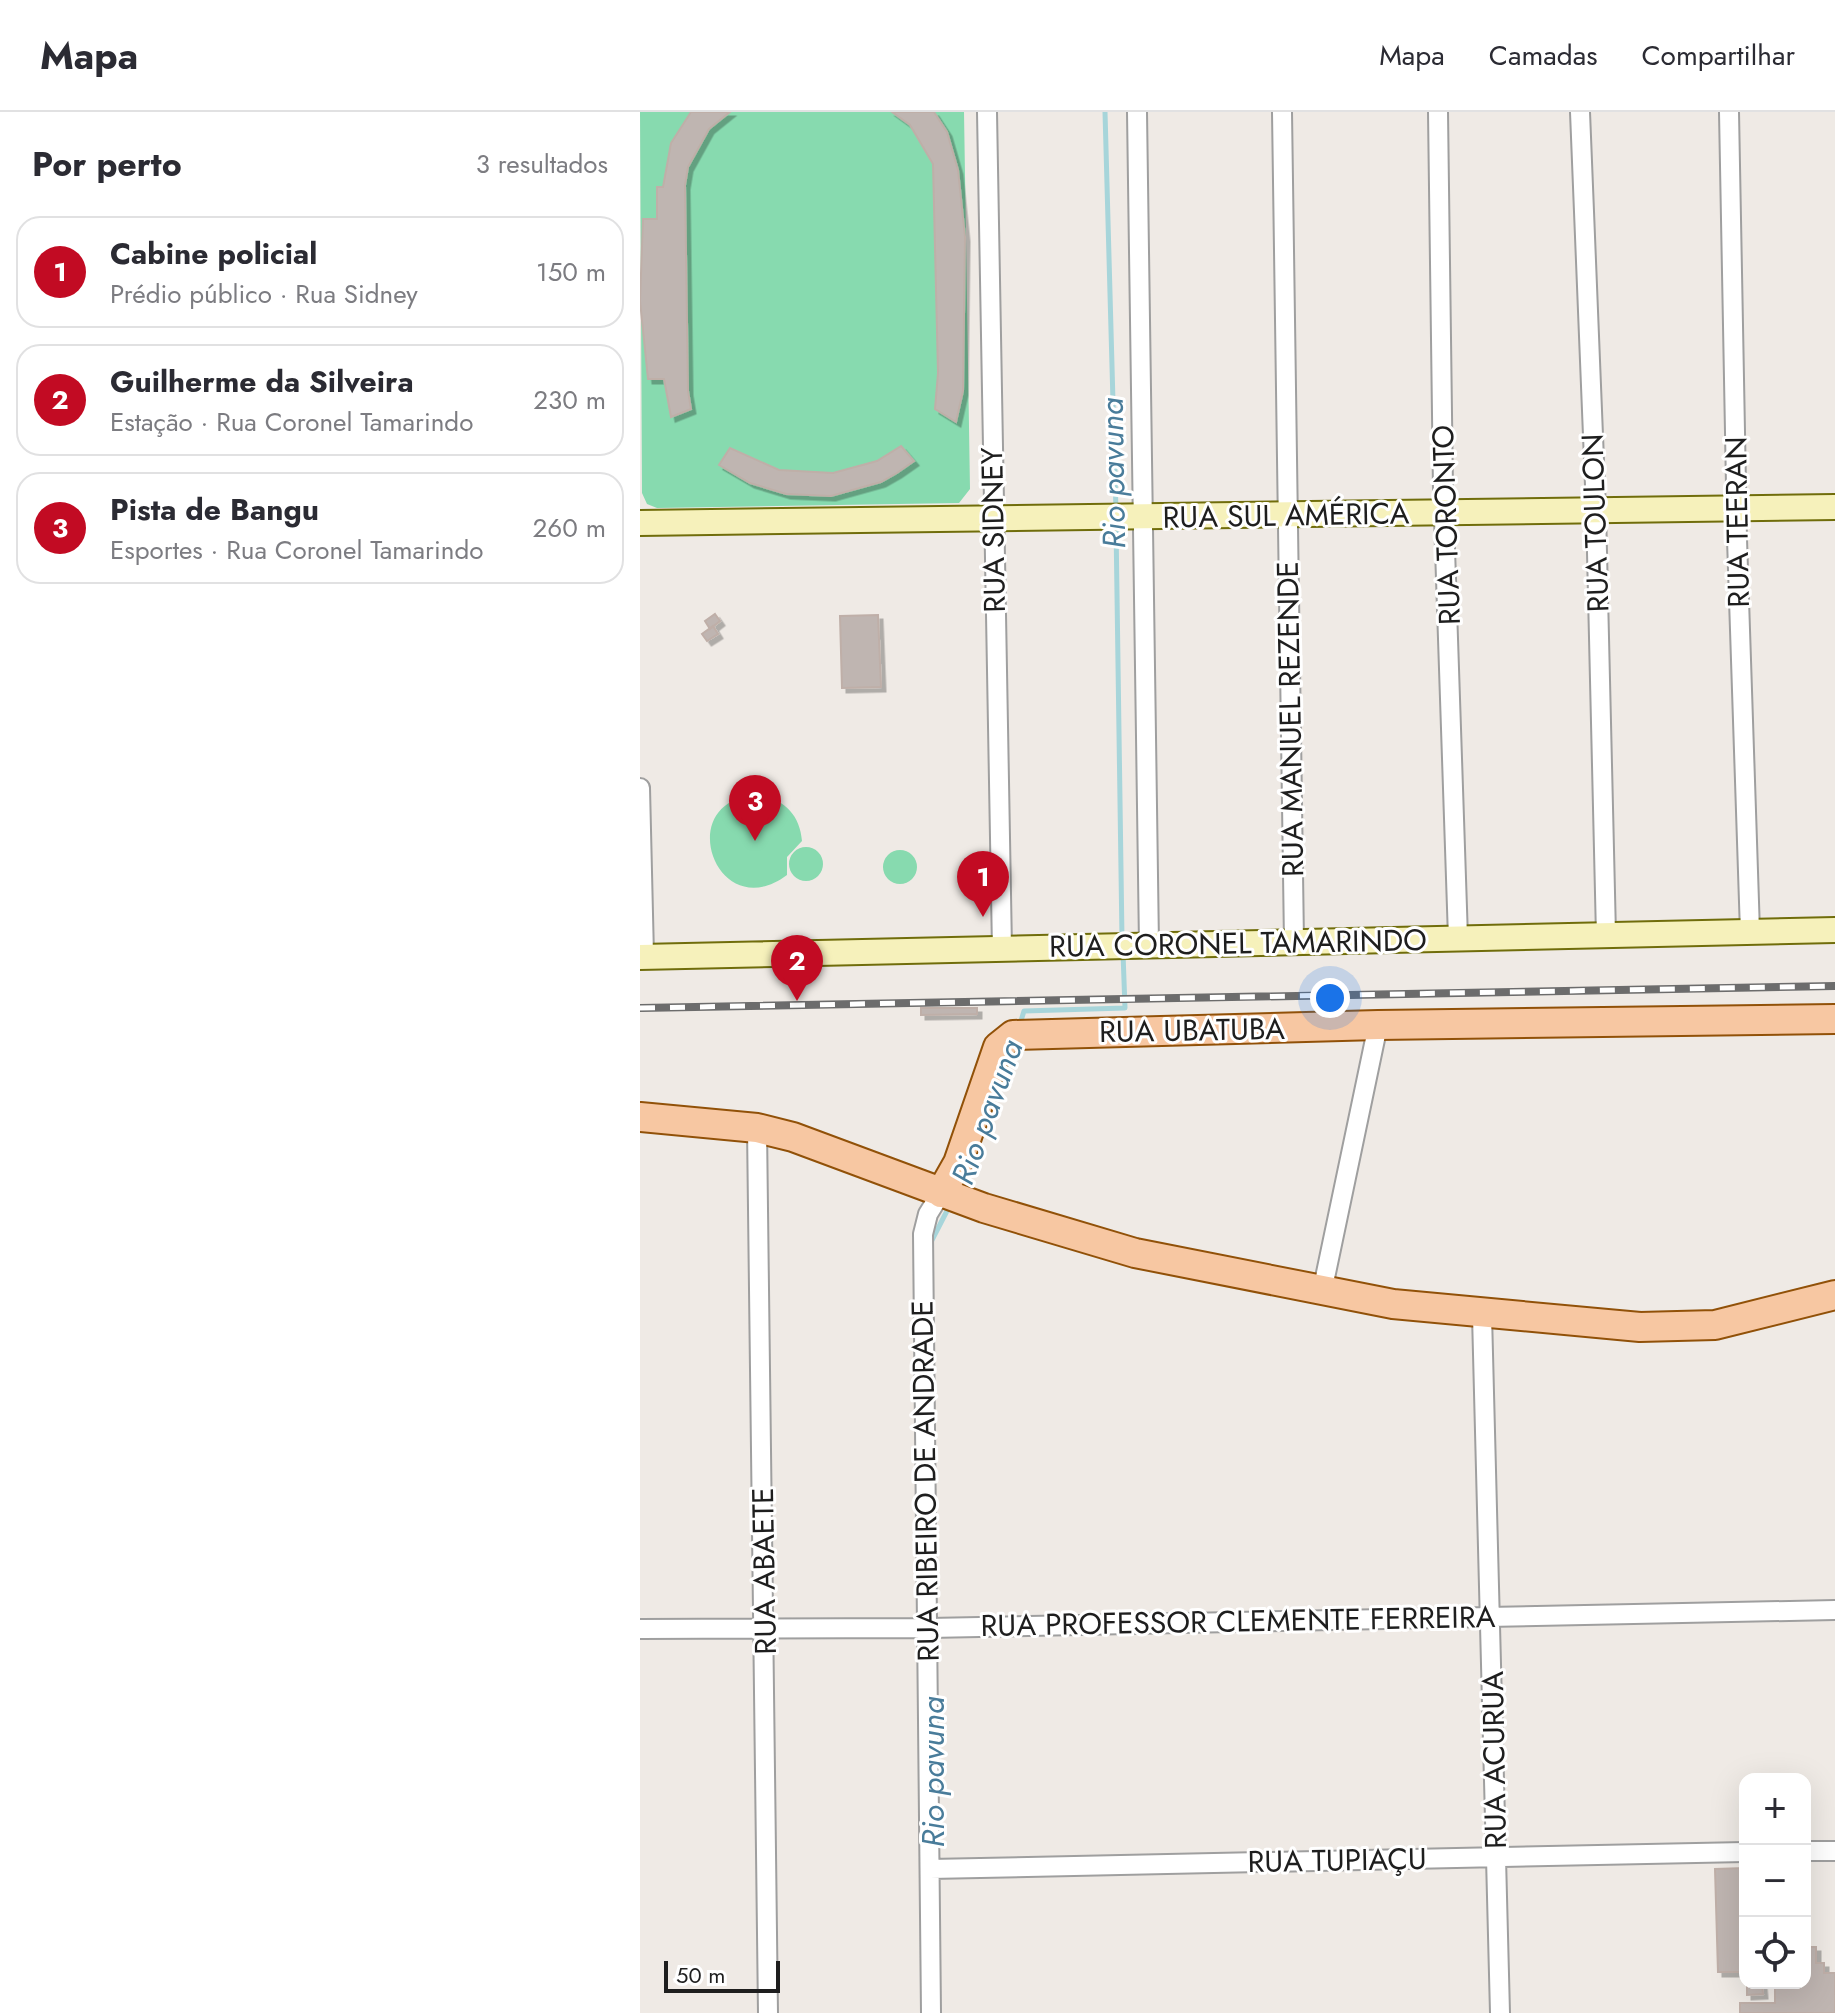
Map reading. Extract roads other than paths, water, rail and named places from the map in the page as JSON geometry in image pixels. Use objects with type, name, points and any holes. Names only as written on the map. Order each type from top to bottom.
[{"type":"main road","name":"RUA UBATUBA","points":[[941,1193],[958,1163],[998,1047],[1013,1035],[1378,1025],[1835,1019]]},
{"type":"main road","points":[[640,1117],[757,1128],[853,1157],[941,1193],[1135,1253],[1322,1292],[1482,1315],[1640,1327],[1715,1325],[1835,1295]]},
{"type":"street","name":"RUA SIDNEY","points":[[987,112],[1002,949]]},
{"type":"street","points":[[1137,112],[1149,945]]},
{"type":"street","name":"RUA MANUEL REZENDE","points":[[1282,112],[1294,942]]},
{"type":"street","name":"RUA TORONTO","points":[[1438,112],[1445,512],[1458,938]]},
{"type":"street","name":"RUA TOULON","points":[[1580,112],[1596,510],[1606,935]]},
{"type":"street","name":"RUA TEERAN","points":[[1729,112],[1750,932]]},
{"type":"street","name":"RUA SUL AMÉRICA","points":[[640,523],[1835,507]]},
{"type":"street","points":[[640,788],[642,956]]},
{"type":"street","name":"RUA CORONEL TAMARINDO","points":[[642,956],[1835,930]]},
{"type":"street","points":[[1322,1292],[1378,1025]]},
{"type":"street","name":"RUA ABAETE","points":[[757,1128],[768,2013]]},
{"type":"street","name":"RUA RIBEIRO DE ANDRADE","points":[[931,2013],[932,1628],[923,1234],[928,1214],[941,1193]]},
{"type":"street","name":"RUA ACURUA","points":[[1482,1315],[1500,2013]]},
{"type":"street","name":"RUA PROFESSOR CLEMENTE FERREIRA","points":[[640,1629],[932,1628],[1835,1610]]},
{"type":"street","points":[[1811,1851],[1835,1851]]},
{"type":"street","name":"RUA TUPIAÇU","points":[[933,1869],[1739,1852]]},
{"type":"waterway","name":"Rio pavuna","points":[[1105,112],[1116,511]]},
{"type":"waterway","name":"Rio pavuna","points":[[1116,525],[1122,939]]},
{"type":"waterway","name":"Rio pavuna","points":[[1020,1024],[1024,1011],[1125,1008],[1123,953]]},
{"type":"waterway","name":"Rio pavuna","points":[[993,1104],[1012,1049]]},
{"type":"waterway","name":"Rio pavuna","points":[[931,1242],[950,1205]]},
{"type":"railway","points":[[640,1008],[1835,986]]},
{"type":"place","name":"Pista de Bangu","points":[[755,841]]},
{"type":"place","name":"Cabine policial","points":[[983,917]]},
{"type":"place","name":"Guilherme da Silveira","points":[[797,1001]]}]
